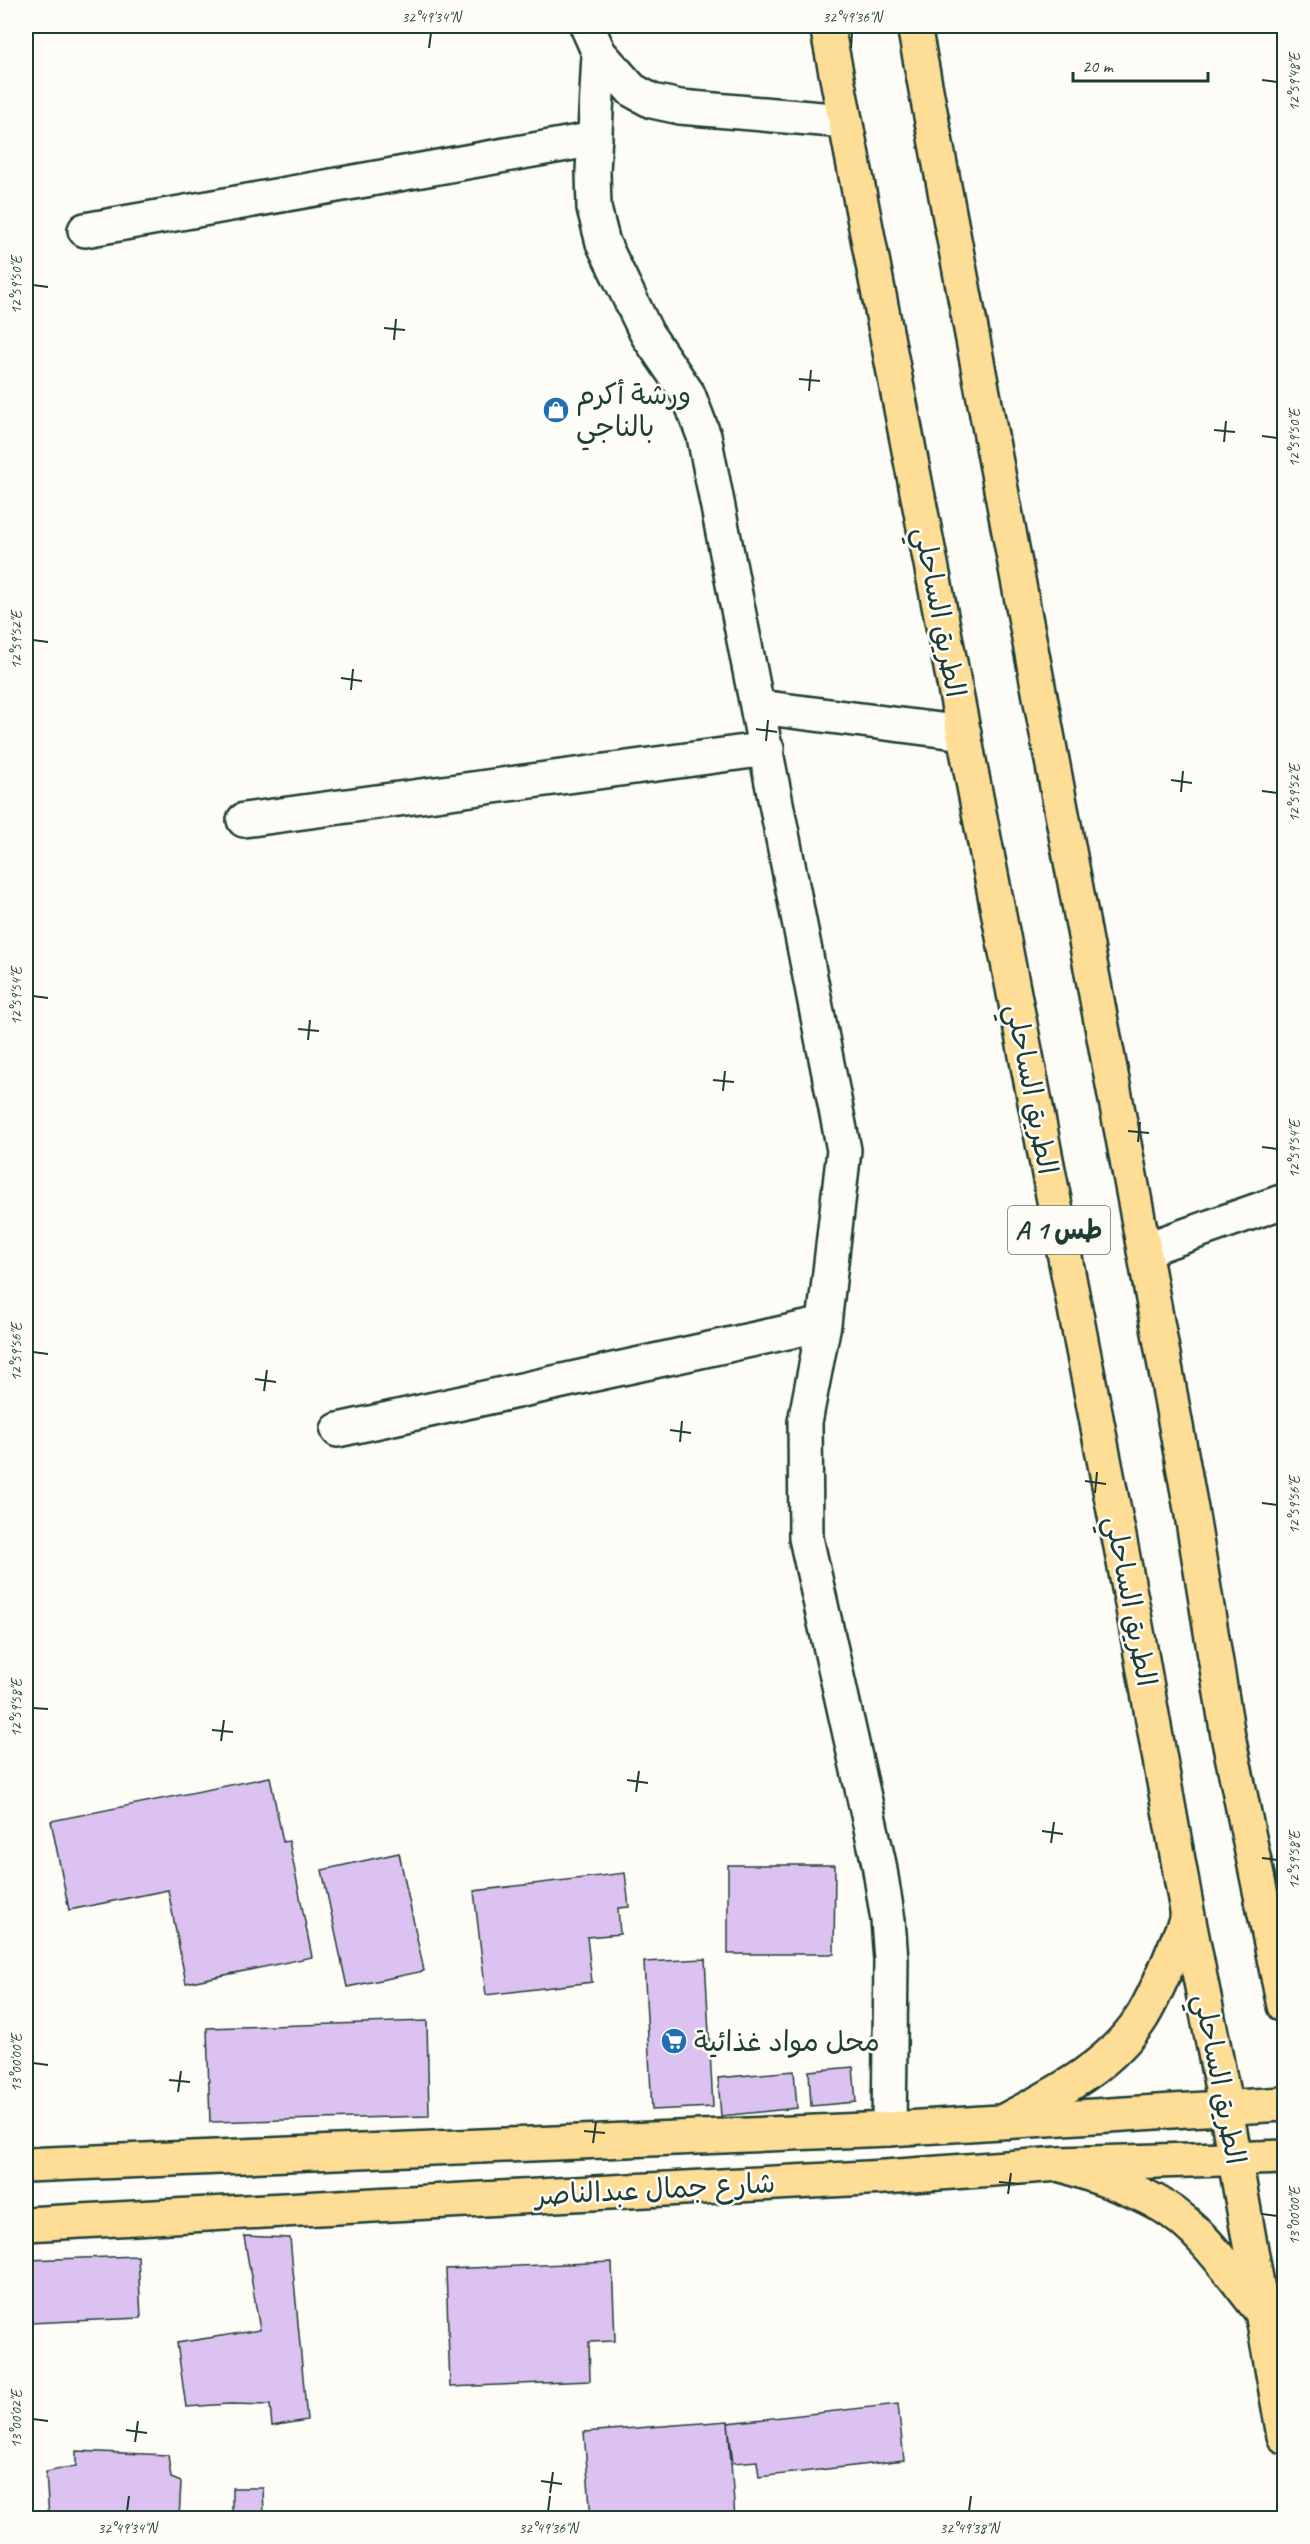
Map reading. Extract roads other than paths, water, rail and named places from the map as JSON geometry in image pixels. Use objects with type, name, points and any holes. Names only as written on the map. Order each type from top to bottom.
[{"type":"main road","name":"الطريق الساحلي","points":[[827,26],[1133,1609],[1188,1916],[1236,2158],[1284,2436]]},
{"type":"main road","name":"A 1 طس","points":[[914,26],[1144,1250],[1191,1509],[1228,1736],[1284,2006]]},
{"type":"main road","points":[[1004,2121],[1064,2089],[1107,2058],[1141,2018],[1188,1916]]},
{"type":"main road","name":"شارع جمال عبدالناصر","points":[[26,2165],[889,2129],[1284,2104]]},
{"type":"main road","name":"شارع جمال عبدالناصر","points":[[26,2224],[885,2177],[1060,2164],[1284,2157]]},
{"type":"main road","points":[[1060,2164],[1127,2188],[1164,2207],[1199,2236],[1263,2313]]},
{"type":"street","points":[[593,39],[632,90],[652,101],[680,107],[845,121]]},
{"type":"street","points":[[593,39],[594,208],[603,243],[647,334],[688,394],[704,436],[759,707],[844,1150],[824,1324],[805,1422],[806,1538],[879,1864],[888,1920],[891,1960],[889,2129]]},
{"type":"street","points":[[85,230],[595,139]]},
{"type":"street","points":[[759,707],[964,733]]},
{"type":"street","points":[[244,820],[767,749]]},
{"type":"street","points":[[1144,1250],[1284,1202]]},
{"type":"street","points":[[338,1430],[824,1324]]},
{"type":"place","name":"ورشة أكرم بالناجي","points":[[556,410]]},
{"type":"place","name":"محل مواد غذائية","points":[[674,2041]]}]
